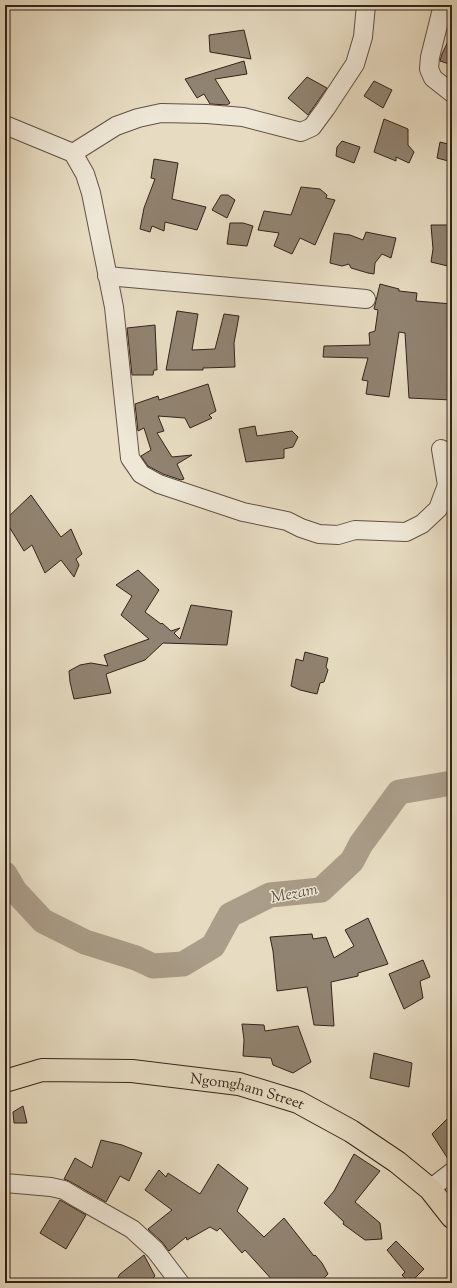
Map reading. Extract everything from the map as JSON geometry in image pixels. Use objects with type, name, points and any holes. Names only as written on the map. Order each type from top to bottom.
[{"type":"main road","name":"Ngomgham Street","points":[[5,1081],[42,1070],[132,1071],[239,1084],[298,1102],[351,1130],[397,1162],[430,1189],[452,1217]]},
{"type":"street","points":[[73,153],[116,126],[138,118],[161,113],[207,114],[243,117],[300,132],[312,127],[355,64],[363,37],[366,5]]},
{"type":"street","points":[[443,5],[428,69],[433,78],[452,94]]},
{"type":"street","points":[[5,125],[73,153],[85,174],[91,193],[114,307],[130,458],[142,474],[158,484],[243,512],[287,521],[301,528],[319,534],[338,535],[355,530],[406,532],[422,524],[438,509],[446,485],[441,449]]},
{"type":"street","points":[[107,276],[366,299]]},
{"type":"street","points":[[430,1189],[452,1172]]},
{"type":"street","points":[[5,1183],[52,1187],[64,1190],[132,1229],[155,1250],[180,1283]]},
{"type":"building","points":[[244,30],[251,59],[210,52],[209,35]]},
{"type":"building","points":[[452,33],[452,65],[440,61]]},
{"type":"building","points":[[244,61],[247,74],[215,79],[230,103],[227,105],[210,104],[204,94],[197,98],[185,79]]},
{"type":"building","points":[[307,77],[327,88],[308,115],[288,98]]},
{"type":"building","points":[[374,81],[392,90],[383,108],[364,96]]},
{"type":"building","points":[[384,119],[408,129],[408,145],[414,152],[409,163],[396,157],[396,161],[374,152]]},
{"type":"building","points":[[342,141],[360,147],[354,163],[336,156],[337,147]]},
{"type":"building","points":[[440,142],[452,145],[452,162],[437,158]]},
{"type":"building","points":[[154,159],[178,163],[172,199],[206,207],[197,230],[165,222],[164,231],[152,226],[150,232],[140,229],[144,208],[155,179],[151,178]]},
{"type":"building","points":[[301,187],[320,189],[327,195],[326,198],[335,200],[315,245],[300,238],[292,254],[274,246],[279,233],[258,230],[264,211],[291,215]]},
{"type":"building","points":[[221,195],[228,195],[235,200],[227,218],[212,210]]},
{"type":"building","points":[[230,223],[243,223],[253,226],[247,246],[227,244]]},
{"type":"building","points":[[431,225],[452,225],[452,267],[431,262],[433,249]]},
{"type":"building","points":[[366,232],[396,238],[391,258],[382,254],[375,263],[374,274],[351,268],[349,264],[342,266],[330,263],[334,233],[350,235],[363,240]]},
{"type":"building","points":[[380,284],[399,289],[399,291],[417,293],[416,301],[452,304],[452,400],[409,398],[405,333],[399,332],[389,397],[366,394],[368,381],[362,380],[368,358],[323,357],[324,346],[370,345],[369,333],[375,331],[378,310],[374,309]]},
{"type":"building","points":[[177,311],[198,314],[192,350],[215,349],[224,314],[239,316],[234,343],[235,367],[203,368],[203,370],[166,370]]},
{"type":"building","points":[[155,325],[157,370],[154,370],[153,375],[132,375],[127,328]]},
{"type":"building","points":[[208,384],[216,411],[209,415],[212,418],[190,428],[185,418],[158,416],[164,431],[157,433],[172,457],[192,455],[177,464],[184,479],[181,480],[163,474],[148,466],[141,456],[151,450],[144,428],[138,431],[135,404],[158,396],[159,400]]},
{"type":"building","points":[[255,426],[257,436],[292,431],[298,437],[293,447],[284,449],[284,458],[246,462],[239,429]]},
{"type":"building","points":[[31,495],[61,537],[71,529],[82,554],[76,559],[79,565],[74,577],[61,560],[45,573],[32,545],[24,551],[5,520]]},
{"type":"building","points":[[138,570],[159,590],[145,612],[171,631],[180,628],[174,633],[180,639],[191,605],[232,611],[227,645],[163,643],[145,660],[106,674],[111,693],[74,699],[69,671],[80,665],[91,663],[108,666],[104,655],[149,639],[121,615],[132,596],[116,585]]},
{"type":"building","points":[[305,652],[328,658],[326,667],[328,670],[324,682],[320,683],[317,694],[291,686],[296,659],[303,661]]},
{"type":"building","points":[[368,918],[388,964],[358,973],[358,976],[331,982],[334,1026],[314,1025],[307,987],[277,991],[270,937],[312,934],[313,939],[326,937],[334,958],[354,946],[345,930]]},
{"type":"building","points":[[423,960],[430,977],[420,981],[423,998],[404,1009],[389,974]]},
{"type":"building","points":[[242,1024],[264,1025],[265,1031],[298,1026],[311,1062],[293,1073],[273,1065],[271,1058],[243,1056],[244,1040]]},
{"type":"building","points":[[374,1053],[412,1063],[409,1087],[370,1078]]},
{"type":"building","points":[[23,1106],[27,1123],[14,1123],[13,1112]]},
{"type":"building","points":[[452,1114],[452,1162],[450,1162],[432,1134]]},
{"type":"building","points":[[101,1140],[122,1145],[142,1153],[129,1181],[120,1176],[106,1202],[64,1179],[75,1158],[92,1168]]},
{"type":"building","points":[[354,1154],[380,1171],[355,1202],[380,1223],[382,1239],[365,1240],[343,1224],[344,1222],[324,1203],[334,1191]]},
{"type":"building","points":[[218,1164],[248,1188],[237,1211],[264,1237],[284,1218],[314,1256],[315,1255],[322,1263],[328,1274],[319,1283],[275,1283],[245,1250],[242,1253],[220,1228],[217,1231],[210,1227],[187,1240],[186,1237],[169,1251],[148,1229],[172,1210],[145,1190],[159,1170],[166,1177],[168,1173],[200,1194]]},
{"type":"building","points":[[60,1200],[86,1215],[66,1249],[40,1233]]},
{"type":"building","points":[[396,1241],[424,1269],[410,1283],[402,1275],[405,1272],[387,1250]]},
{"type":"building","points":[[144,1255],[155,1276],[148,1283],[115,1283],[120,1274]]},
{"type":"waterway","name":"Mezam","points":[[5,874],[15,891],[43,921],[85,942],[136,958],[153,966],[183,964],[213,946],[230,915],[270,895],[321,890],[352,861],[361,844],[399,792],[452,783]]}]
